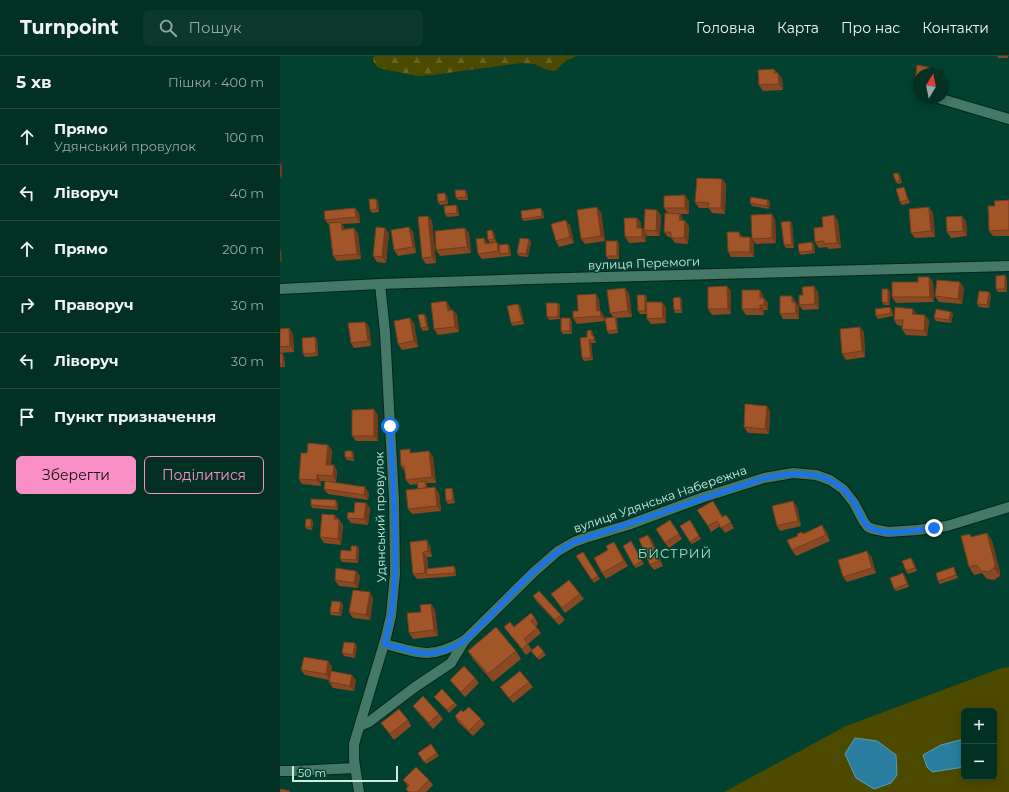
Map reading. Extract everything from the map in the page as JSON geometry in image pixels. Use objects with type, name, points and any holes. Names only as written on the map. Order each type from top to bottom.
[{"type":"street","points":[[949,101],[1009,119]]},
{"type":"street","name":"вулиця Перемоги","points":[[280,289],[380,284],[1009,266]]},
{"type":"street","name":"Удянський провулок","points":[[359,792],[355,768],[354,749],[391,616],[394,589],[394,499],[385,332],[380,284]]},
{"type":"street","name":"вулиця Удянська Набережна","points":[[360,726],[369,722],[415,686],[446,667],[455,658],[466,640],[534,572],[550,557],[564,547],[585,538],[628,525],[701,498],[764,478],[793,473],[816,475],[830,480],[849,495],[868,527],[883,531],[917,530],[947,526],[1009,507]]},
{"type":"street","points":[[384,644],[426,654],[448,649],[466,640]]},
{"type":"street","points":[[280,771],[355,768]]},
{"type":"green space","points":[[374,56],[577,56],[567,60],[555,71],[547,70],[534,64],[522,63],[417,76],[379,68],[374,63]]},
{"type":"green space","points":[[1009,667],[1009,792],[724,792],[846,726],[1002,668]]},
{"type":"water","points":[[855,738],[877,741],[896,755],[897,775],[891,783],[874,789],[856,778],[845,754]]},
{"type":"water","points":[[961,740],[961,767],[932,772],[927,767],[923,755],[941,745]]},
{"type":"building","points":[[917,65],[928,67],[928,68],[917,68]]},
{"type":"building","points":[[774,69],[774,73],[778,73],[779,84],[759,85],[758,70]]},
{"type":"building","points":[[898,173],[900,180],[896,182],[893,174]]},
{"type":"building","points":[[697,178],[722,179],[721,208],[708,208],[709,203],[695,202]]},
{"type":"building","points":[[904,187],[908,200],[900,202],[896,189]]},
{"type":"building","points":[[455,190],[465,190],[466,197],[456,198]]},
{"type":"building","points":[[445,193],[446,201],[438,202],[437,194]]},
{"type":"building","points":[[685,195],[685,208],[664,208],[664,196]]},
{"type":"building","points":[[751,197],[768,200],[767,206],[750,203]]},
{"type":"building","points":[[369,199],[376,199],[377,209],[370,210]]},
{"type":"building","points":[[1009,200],[1009,230],[989,231],[988,206],[995,206],[994,201]]},
{"type":"building","points":[[456,205],[457,213],[445,214],[444,206]]},
{"type":"building","points":[[597,207],[601,236],[581,239],[577,210]]},
{"type":"building","points":[[929,207],[931,231],[911,233],[909,209]]},
{"type":"building","points":[[355,208],[356,217],[325,220],[324,211]]},
{"type":"building","points":[[541,208],[542,216],[522,219],[521,211]]},
{"type":"building","points":[[645,209],[657,210],[656,231],[644,230]]},
{"type":"building","points":[[665,213],[680,214],[679,220],[685,221],[684,238],[671,238],[671,232],[664,232]]},
{"type":"building","points":[[772,214],[772,238],[752,239],[751,215]]},
{"type":"building","points":[[834,215],[837,243],[824,244],[824,241],[815,242],[814,228],[823,227],[822,217]]},
{"type":"building","points":[[428,216],[432,257],[422,258],[418,217]]},
{"type":"building","points":[[962,216],[963,231],[947,232],[946,217]]},
{"type":"building","points":[[624,218],[637,218],[637,228],[642,228],[642,237],[625,237]]},
{"type":"building","points":[[566,220],[570,237],[556,241],[551,224]]},
{"type":"building","points":[[790,221],[792,245],[784,245],[781,222]]},
{"type":"building","points":[[341,222],[342,230],[354,228],[357,254],[333,256],[329,223]]},
{"type":"building","points":[[376,227],[385,228],[382,257],[373,256]]},
{"type":"building","points":[[409,227],[413,247],[394,250],[391,230]]},
{"type":"building","points":[[465,228],[467,247],[436,250],[435,231]]},
{"type":"building","points":[[492,230],[494,239],[488,240],[487,231]]},
{"type":"building","points":[[727,232],[739,232],[740,237],[750,237],[750,252],[728,252]]},
{"type":"building","points":[[484,238],[485,244],[497,242],[498,251],[478,254],[476,239]]},
{"type":"building","points":[[520,238],[529,239],[526,254],[517,253]]},
{"type":"building","points":[[606,241],[617,241],[617,256],[606,256]]},
{"type":"building","points":[[812,242],[813,251],[799,252],[798,244]]},
{"type":"building","points":[[508,244],[509,253],[500,254],[499,245]]},
{"type":"building","points":[[1005,275],[1005,289],[996,289],[996,276]]},
{"type":"building","points":[[918,277],[929,277],[930,297],[892,297],[892,282],[918,282]]},
{"type":"building","points":[[937,280],[960,282],[958,299],[935,296]]},
{"type":"building","points":[[727,286],[728,309],[708,309],[708,287]]},
{"type":"building","points":[[814,286],[815,304],[799,305],[799,295],[803,295],[802,287]]},
{"type":"building","points":[[625,288],[628,311],[610,313],[607,290]]},
{"type":"building","points":[[882,289],[888,289],[888,303],[882,302]]},
{"type":"building","points":[[742,290],[760,290],[760,298],[764,298],[764,305],[760,305],[760,309],[742,309]]},
{"type":"building","points":[[979,291],[989,292],[987,305],[977,304]]},
{"type":"building","points":[[596,294],[597,311],[600,310],[601,316],[573,318],[573,311],[578,311],[577,295]]},
{"type":"building","points":[[637,295],[645,295],[645,311],[638,311]]},
{"type":"building","points":[[780,296],[792,296],[792,302],[795,302],[796,313],[780,314]]},
{"type":"building","points":[[680,297],[681,310],[674,310],[673,298]]},
{"type":"building","points":[[446,301],[448,311],[453,310],[455,327],[434,329],[431,303]]},
{"type":"building","points":[[646,302],[662,302],[663,318],[647,319]]},
{"type":"building","points":[[546,303],[558,303],[558,317],[547,317]]},
{"type":"building","points":[[518,304],[522,321],[511,323],[507,306]]},
{"type":"building","points":[[890,307],[891,313],[876,316],[875,309]]},
{"type":"building","points":[[895,307],[913,309],[912,314],[925,315],[924,331],[902,329],[903,320],[894,320]]},
{"type":"building","points":[[936,309],[951,312],[949,320],[934,318]]},
{"type":"building","points":[[424,314],[427,327],[421,328],[418,315]]},
{"type":"building","points":[[615,317],[617,330],[607,331],[605,318]]},
{"type":"building","points":[[410,318],[414,341],[398,344],[394,321]]},
{"type":"building","points":[[561,318],[570,318],[570,331],[561,331]]},
{"type":"building","points":[[365,322],[368,341],[351,343],[348,323]]},
{"type":"building","points":[[860,327],[862,351],[842,354],[840,329]]},
{"type":"building","points":[[289,328],[290,346],[280,347],[280,329]]},
{"type":"building","points":[[591,330],[594,340],[589,340],[591,358],[582,358],[580,338],[587,337],[587,331]]},
{"type":"building","points":[[315,337],[316,353],[303,354],[302,338]]},
{"type":"building","points":[[280,353],[282,353],[283,364],[280,364]]},
{"type":"building","points":[[745,404],[767,406],[765,429],[744,427]]},
{"type":"building","points":[[374,409],[374,436],[352,436],[352,410]]},
{"type":"building","points":[[308,443],[328,445],[326,465],[334,465],[333,476],[317,475],[317,480],[299,479],[301,453],[307,453]]},
{"type":"building","points":[[410,449],[410,453],[429,451],[432,477],[406,480],[404,466],[401,466],[400,450]]},
{"type":"building","points":[[345,451],[352,451],[352,458],[345,457]]},
{"type":"building","points":[[325,481],[365,487],[364,495],[324,489]]},
{"type":"building","points":[[425,481],[426,488],[418,489],[417,482]]},
{"type":"building","points":[[435,487],[437,506],[408,509],[406,490]]},
{"type":"building","points":[[452,488],[453,500],[446,501],[445,489]]},
{"type":"building","points":[[311,499],[336,500],[336,507],[311,505]]},
{"type":"building","points":[[713,501],[722,517],[726,515],[731,522],[721,528],[717,521],[708,526],[697,510]]},
{"type":"building","points":[[793,501],[798,521],[777,526],[772,506]]},
{"type":"building","points":[[355,502],[366,503],[364,519],[347,518],[348,512],[354,513]]},
{"type":"building","points":[[322,514],[335,515],[334,519],[339,519],[338,539],[320,537]]},
{"type":"building","points":[[306,519],[311,519],[311,527],[305,527]]},
{"type":"building","points":[[670,520],[679,534],[665,543],[656,529]]},
{"type":"building","points":[[690,520],[699,536],[690,542],[680,526]]},
{"type":"building","points":[[822,525],[826,535],[792,550],[787,540],[798,536],[797,534],[802,532],[803,534]]},
{"type":"building","points":[[987,533],[995,564],[994,568],[989,572],[981,571],[977,565],[969,567],[961,536],[970,534],[971,537]]},
{"type":"building","points":[[648,535],[659,561],[650,565],[639,539]]},
{"type":"building","points":[[427,540],[428,551],[423,552],[425,573],[413,574],[410,542]]},
{"type":"building","points":[[631,541],[642,561],[634,566],[623,546]]},
{"type":"building","points":[[614,542],[624,561],[602,573],[594,558],[608,550],[606,546]]},
{"type":"building","points":[[351,546],[357,546],[356,560],[340,559],[341,550],[351,551]]},
{"type":"building","points":[[867,551],[872,568],[843,577],[838,560]]},
{"type":"building","points":[[583,552],[598,576],[592,580],[576,556]]},
{"type":"building","points":[[911,558],[915,568],[906,571],[902,561]]},
{"type":"building","points":[[454,566],[455,573],[427,575],[426,569]]},
{"type":"building","points":[[954,567],[956,575],[938,581],[936,573]]},
{"type":"building","points":[[336,568],[356,571],[354,583],[335,580]]},
{"type":"building","points":[[903,573],[907,584],[894,589],[890,578]]},
{"type":"building","points":[[569,580],[580,594],[562,608],[551,594]]},
{"type":"building","points":[[353,590],[370,592],[366,615],[349,612]]},
{"type":"building","points":[[539,591],[561,615],[555,620],[533,596]]},
{"type":"building","points":[[332,601],[341,602],[339,613],[330,612]]},
{"type":"building","points":[[431,604],[434,630],[409,633],[407,613],[421,612],[420,605]]},
{"type":"building","points":[[531,613],[535,618],[531,621],[537,628],[524,639],[528,644],[522,649],[504,627],[510,622],[514,627]]},
{"type":"building","points":[[496,627],[516,651],[488,674],[468,651]]},
{"type":"building","points":[[344,642],[355,643],[353,655],[342,653]]},
{"type":"building","points":[[538,645],[544,652],[537,658],[531,651]]},
{"type":"building","points":[[304,657],[328,661],[326,674],[301,670]]},
{"type":"building","points":[[464,666],[475,678],[461,692],[450,680]]},
{"type":"building","points":[[331,671],[352,675],[350,686],[329,682]]},
{"type":"building","points":[[520,671],[529,682],[509,698],[500,687]]},
{"type":"building","points":[[442,689],[455,703],[447,710],[434,697]]},
{"type":"building","points":[[423,696],[439,714],[429,723],[413,706]]},
{"type":"building","points":[[469,707],[481,719],[469,731],[455,716],[461,710],[463,712]]},
{"type":"building","points":[[399,709],[408,720],[390,734],[381,723]]},
{"type":"building","points":[[431,744],[437,753],[424,762],[418,753]]},
{"type":"building","points":[[416,767],[429,780],[417,792],[409,792],[406,789],[409,785],[403,780]]},
{"type":"building","points":[[280,789],[290,791],[280,792]]},
{"type":"district","name":"БИСТРИЙ","points":[[675,553]]},
{"type":"route","points":[[390,426],[394,499],[395,574],[391,616],[384,644],[426,654],[440,652],[466,640],[534,572],[550,557],[564,547],[585,538],[628,525],[701,498],[764,478],[793,473],[824,477],[836,484],[849,495],[868,527],[878,531],[888,532],[934,528]]}]
